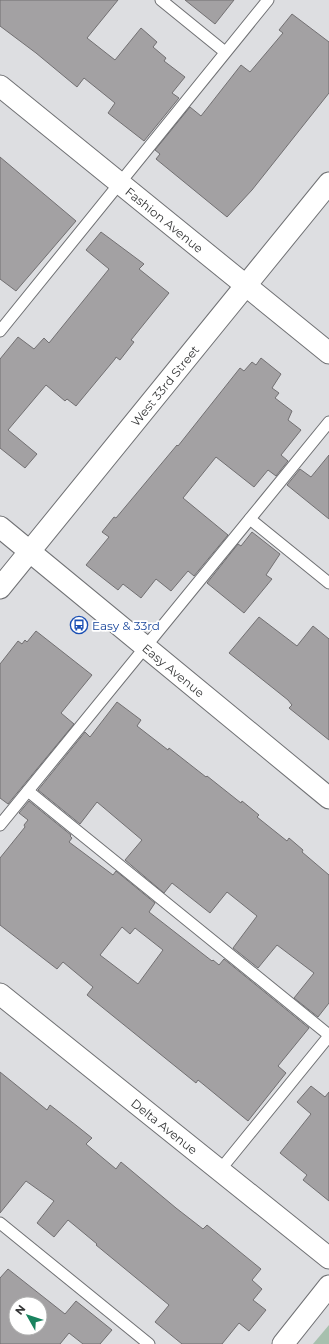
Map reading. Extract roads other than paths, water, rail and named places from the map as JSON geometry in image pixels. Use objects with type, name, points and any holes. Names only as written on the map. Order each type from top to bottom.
[{"type":"street","name":"Fashion Avenue","points":[[0,86],[329,353]]},
{"type":"street","name":"West 33rd Street","points":[[0,588],[329,182]]},
{"type":"street","name":"Easy Avenue","points":[[0,527],[329,798]]},
{"type":"street","name":"Delta Avenue","points":[[0,994],[329,1258]]},
{"type":"street","points":[[283,1344],[329,1286]]},
{"type":"lane","points":[[161,0],[225,52]]},
{"type":"lane","points":[[2,324],[268,0]]},
{"type":"lane","points":[[0,825],[329,422]]},
{"type":"lane","points":[[250,519],[329,584]]},
{"type":"lane","points":[[28,791],[329,1036],[220,1170]]},
{"type":"lane","points":[[0,1223],[149,1344]]},
{"type":"place","name":"Easy & 33rd","points":[[79,625]]}]
